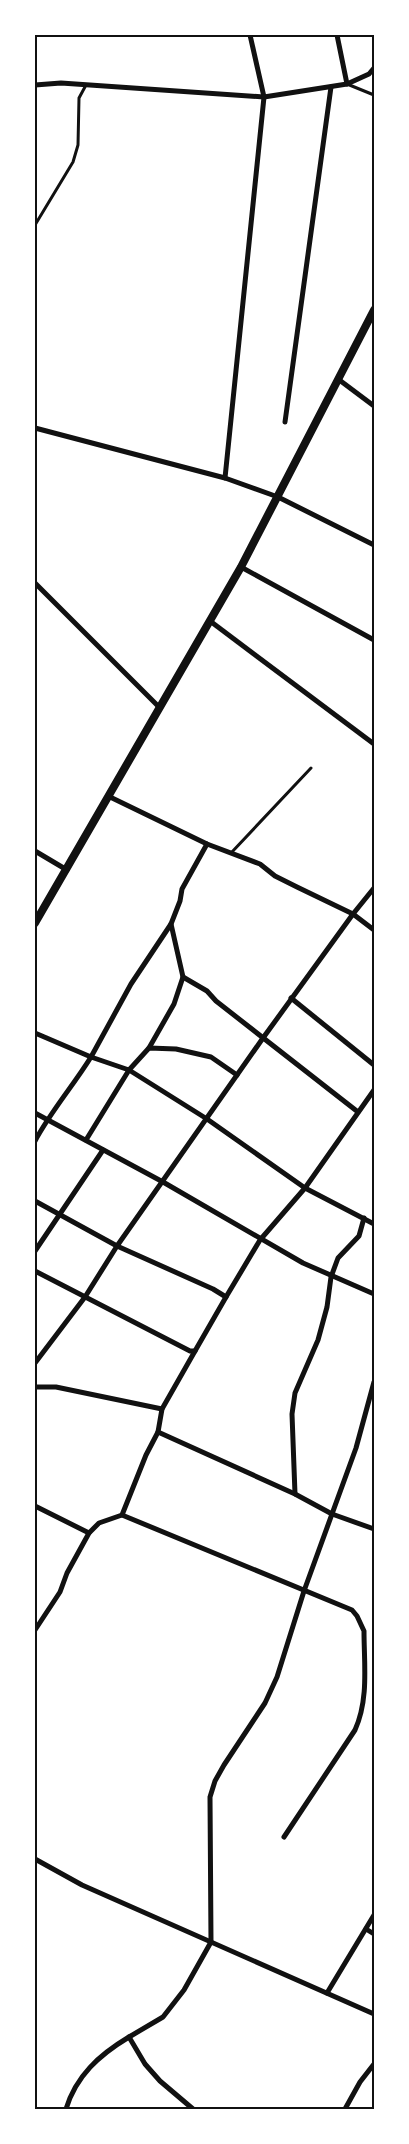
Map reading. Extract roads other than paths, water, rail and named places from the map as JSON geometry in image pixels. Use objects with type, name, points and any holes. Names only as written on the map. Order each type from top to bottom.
[{"type":"street","points":[[225,478],[264,97],[250,35]]},
{"type":"street","points":[[337,35],[347,84]]},
{"type":"street","points":[[35,85],[61,83],[264,97],[347,84],[369,74],[374,68]]},
{"type":"street","points":[[285,422],[331,87]]},
{"type":"street","points":[[35,923],[241,567],[374,310]]},
{"type":"street","points":[[338,379],[374,406]]},
{"type":"street","points":[[35,428],[225,478],[278,497],[374,545]]},
{"type":"street","points":[[241,567],[374,640]]},
{"type":"street","points":[[35,583],[160,708]]},
{"type":"street","points":[[210,621],[374,744]]},
{"type":"street","points":[[108,796],[207,844],[260,864],[275,876],[353,914],[374,930]]},
{"type":"street","points":[[35,1141],[47,1119],[77,1080],[131,984],[171,924],[180,901],[182,889],[207,844]]},
{"type":"street","points":[[35,851],[67,870]]},
{"type":"street","points":[[35,1363],[85,1297],[117,1246],[291,998],[374,888]]},
{"type":"street","points":[[86,1140],[129,1070],[149,1048],[174,1004],[183,977],[171,924]]},
{"type":"street","points":[[183,977],[207,992],[358,1112]]},
{"type":"street","points":[[291,998],[374,1065]]},
{"type":"street","points":[[35,1041],[37,1034],[91,1057],[129,1070],[207,1119],[305,1188],[374,1224]]},
{"type":"street","points":[[149,1048],[176,1049],[210,1057],[237,1075]]},
{"type":"street","points":[[122,1515],[146,1455],[158,1432],[162,1409],[226,1297],[260,1240],[305,1188],[374,1090]]},
{"type":"street","points":[[35,1113],[162,1182],[260,1240],[331,1276],[374,1294]]},
{"type":"street","points":[[35,1250],[103,1150]]},
{"type":"street","points":[[35,1201],[117,1246],[213,1289],[226,1297]]},
{"type":"street","points":[[295,1494],[293,1402],[318,1340],[327,1307],[331,1276],[338,1258],[359,1236],[364,1218]]},
{"type":"street","points":[[35,1271],[190,1351],[194,1351]]},
{"type":"street","points":[[66,2109],[71,2094],[88,2068],[109,2049],[163,2017],[184,1990],[211,1942],[210,1797],[215,1781],[224,1765],[265,1703],[278,1677],[304,1591],[356,1448],[374,1382]]},
{"type":"street","points":[[35,1387],[56,1387],[162,1409]]},
{"type":"street","points":[[158,1432],[295,1494],[332,1514],[374,1529]]},
{"type":"street","points":[[35,1506],[89,1533]]},
{"type":"street","points":[[35,1630],[60,1592],[71,1566],[89,1533],[98,1523],[122,1515],[352,1610],[358,1616],[364,1631],[364,1703],[361,1717],[355,1730],[284,1837]]},
{"type":"street","points":[[35,1859],[82,1886],[374,2014]]},
{"type":"street","points":[[327,1993],[374,1916]]},
{"type":"street","points":[[366,1929],[374,1934]]},
{"type":"street","points":[[128,2037],[145,2064],[160,2081],[193,2109]]},
{"type":"street","points":[[345,2109],[360,2082],[374,2064]]},
{"type":"lane","points":[[347,84],[374,95]]},
{"type":"lane","points":[[35,225],[76,154],[78,146],[79,98],[86,85]]},
{"type":"lane","points":[[230,853],[311,768]]}]
